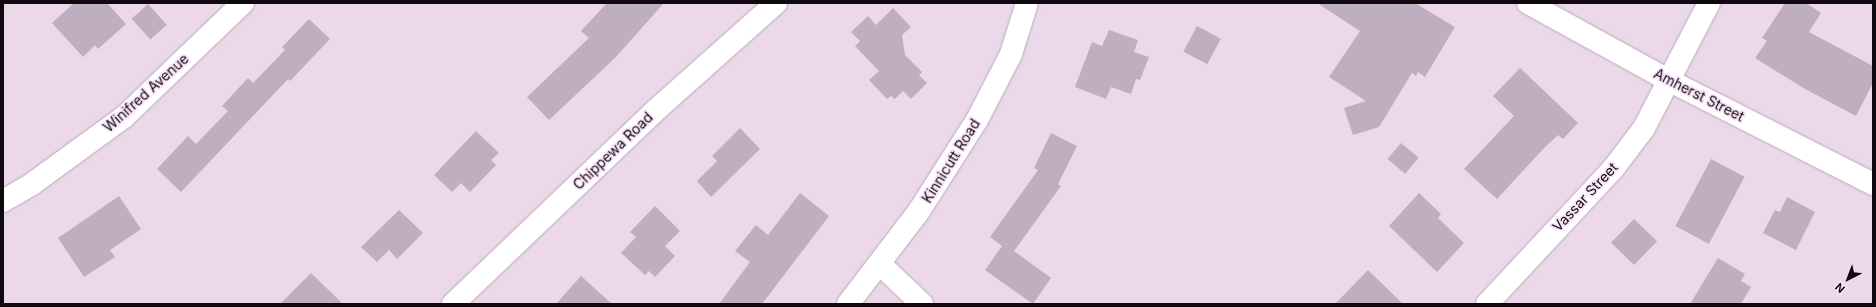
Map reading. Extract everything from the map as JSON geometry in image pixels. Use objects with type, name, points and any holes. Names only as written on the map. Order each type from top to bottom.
[{"type":"street","name":"Winifred Avenue","points":[[3,201],[32,184],[124,117],[243,3]]},
{"type":"street","name":"Chippewa Road","points":[[454,304],[656,110],[776,3]]},
{"type":"street","name":"Kinnicutt Road","points":[[848,304],[919,211],[977,120],[1010,54],[1026,3]]},
{"type":"street","name":"Amherst Street","points":[[1528,3],[1670,81],[1873,184]]},
{"type":"street","name":"Vassar Street","points":[[1487,304],[1612,169],[1644,128],[1670,81],[1709,3]]},
{"type":"street","points":[[880,264],[922,304]]},
{"type":"building","points":[[74,3],[107,3],[126,24],[98,49],[95,45],[83,57],[52,23]]},
{"type":"building","points":[[607,3],[664,3],[615,58],[549,120],[527,97],[589,38],[581,31]]},
{"type":"building","points":[[1317,3],[1415,3],[1455,27],[1425,77],[1418,72],[1416,76],[1412,73],[1379,127],[1353,135],[1344,108],[1366,101],[1329,77],[1360,31]]},
{"type":"building","points":[[1785,3],[1806,3],[1821,13],[1809,32],[1873,66],[1873,83],[1856,116],[1805,89],[1755,58],[1767,41],[1762,38]]},
{"type":"building","points":[[148,4],[167,25],[150,40],[132,19]]},
{"type":"building","points":[[893,8],[911,27],[902,35],[905,55],[922,72],[919,75],[927,83],[911,99],[903,91],[895,99],[891,96],[887,99],[869,80],[879,71],[855,46],[860,41],[851,32],[868,16],[876,25]]},
{"type":"building","points":[[309,19],[330,39],[290,81],[288,79],[181,192],[157,169],[188,136],[196,144],[228,111],[222,106],[248,78],[253,83],[285,50],[282,47]]},
{"type":"building","points":[[1197,26],[1221,39],[1207,64],[1183,52]]},
{"type":"building","points":[[1109,30],[1138,40],[1134,52],[1149,57],[1140,80],[1136,79],[1131,94],[1111,87],[1106,99],[1075,87],[1092,42],[1102,46]]},
{"type":"building","points":[[1520,68],[1578,123],[1563,139],[1558,135],[1545,147],[1497,199],[1464,169],[1514,116],[1493,96]]},
{"type":"building","points":[[740,128],[760,149],[711,197],[697,181],[717,161],[712,156]]},
{"type":"building","points":[[476,131],[499,153],[491,160],[496,165],[470,192],[461,183],[452,192],[434,175]]},
{"type":"building","points":[[1051,133],[1077,146],[1058,184],[1061,186],[1014,251],[1051,278],[1033,304],[985,270],[1002,246],[990,237],[1038,170],[1034,168]]},
{"type":"building","points":[[1401,143],[1419,158],[1405,174],[1388,159]]},
{"type":"building","points":[[1711,159],[1745,177],[1709,244],[1675,226]]},
{"type":"building","points":[[800,193],[829,216],[762,304],[719,304],[750,262],[735,251],[756,225],[768,235]]},
{"type":"building","points":[[1419,193],[1441,214],[1438,218],[1464,243],[1437,272],[1389,226]]},
{"type":"building","points":[[119,196],[141,229],[110,250],[115,257],[84,277],[58,238]]},
{"type":"building","points":[[1787,197],[1815,212],[1796,250],[1763,233],[1775,210],[1780,212]]},
{"type":"building","points":[[655,206],[680,231],[665,246],[675,256],[655,277],[649,271],[645,275],[621,253],[636,237],[630,232]]},
{"type":"building","points":[[399,210],[423,233],[397,259],[389,250],[377,262],[361,247]]},
{"type":"building","points":[[1634,219],[1657,241],[1634,265],[1611,243]]},
{"type":"building","points":[[1718,258],[1745,274],[1741,281],[1751,287],[1741,304],[1690,304]]},
{"type":"building","points":[[1368,270],[1403,304],[1335,304]]},
{"type":"building","points":[[311,273],[343,304],[280,304]]},
{"type":"building","points":[[581,276],[612,304],[556,304]]}]
